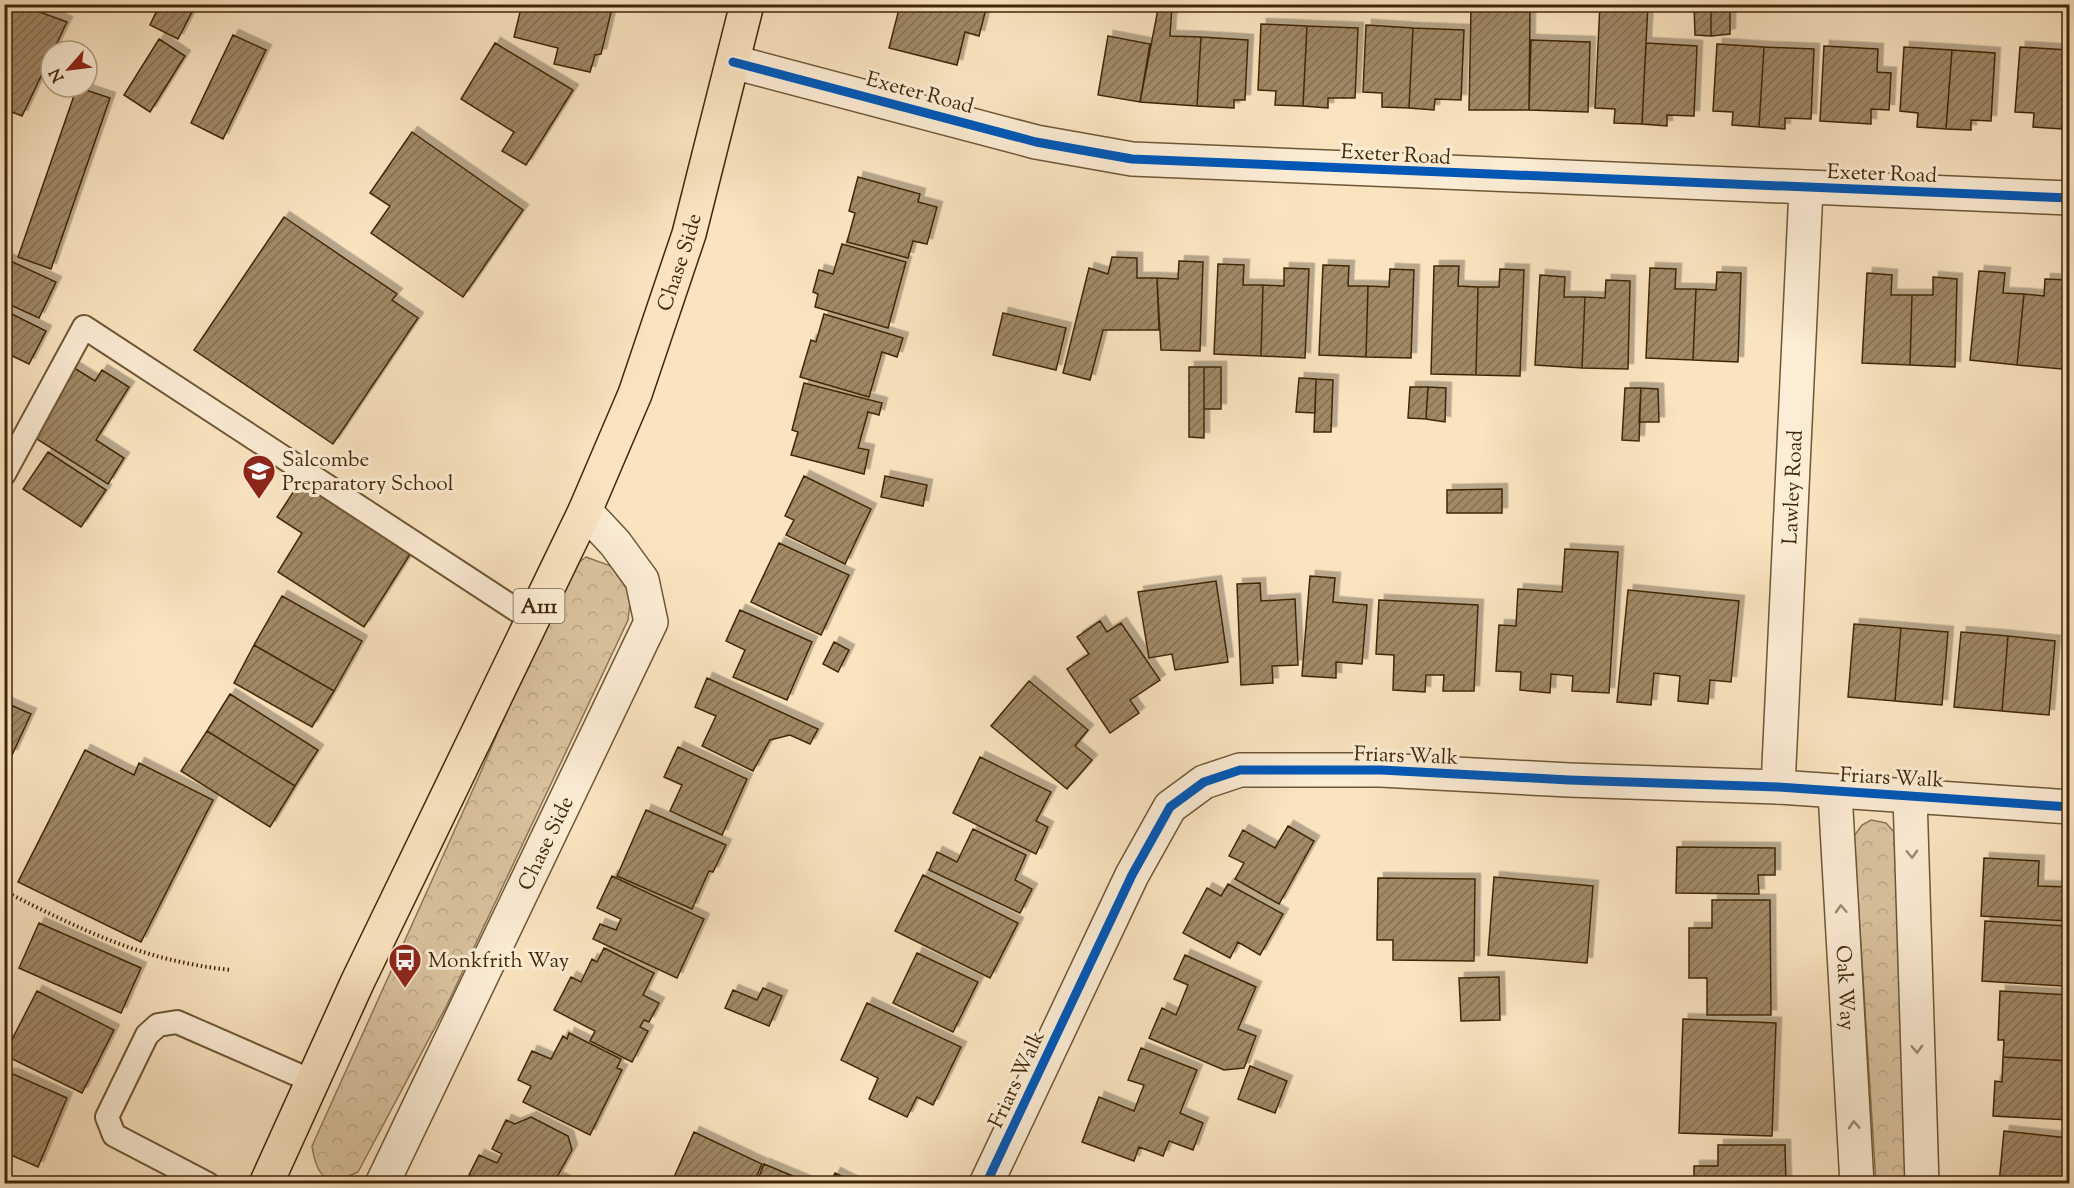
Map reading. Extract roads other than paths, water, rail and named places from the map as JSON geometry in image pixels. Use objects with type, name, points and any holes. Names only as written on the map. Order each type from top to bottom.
[{"type":"main road","name":"Chase Side","points":[[269,1183],[312,1081],[585,511],[635,394],[689,234],[747,4]]},
{"type":"street","name":"Exeter Road","points":[[733,63],[1036,142],[1132,159],[1806,189],[2070,198]]},
{"type":"street","name":"Lawley Road","points":[[1778,786],[1806,189]]},
{"type":"street","name":"Chase Side","points":[[382,1184],[651,622],[642,580],[615,543],[585,511]]},
{"type":"street","name":"Friars Walk","points":[[986,1184],[1132,875],[1170,807],[1204,782],[1240,770],[1381,770],[1569,780],[1778,786],[1834,792],[2070,807]]},
{"type":"street","name":"Oak Way","points":[[1834,792],[1857,1184]]},
{"type":"street","points":[[1910,796],[1922,1184]]},
{"type":"lane","points":[[4,474],[84,327],[532,620]]},
{"type":"lane","points":[[208,1184],[114,1135],[107,1117],[147,1035],[158,1025],[177,1022],[312,1081]]},
{"type":"place","name":"Salcombe Preparatory School","points":[[259,500]]},
{"type":"place","name":"Monkfrith Way","points":[[405,989]]}]
